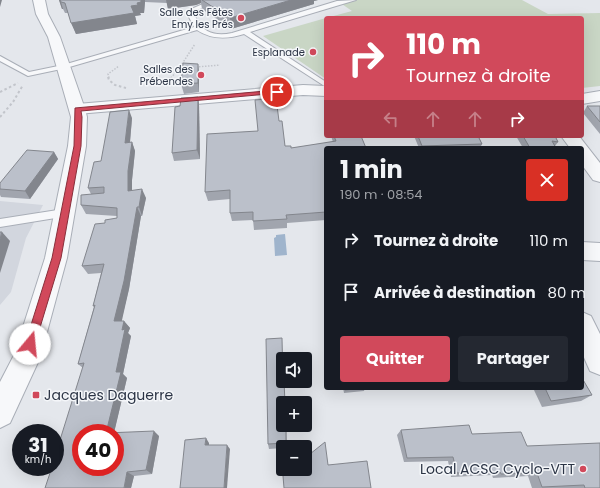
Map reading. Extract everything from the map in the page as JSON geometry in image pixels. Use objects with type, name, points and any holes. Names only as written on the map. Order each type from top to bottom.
[{"type":"street","points":[[0,413],[26,358],[56,258],[77,146],[79,117],[77,109],[54,37],[42,14],[39,0]]},
{"type":"street","points":[[77,109],[303,90],[324,91]]},
{"type":"street","points":[[584,99],[600,96]]},
{"type":"street","points":[[584,155],[600,176]]},
{"type":"street","points":[[584,251],[600,252]]},
{"type":"street","points":[[584,328],[600,362]]},
{"type":"lane","points":[[217,0],[192,10],[191,16],[198,28],[207,35],[226,37],[246,32],[336,1],[353,0]]},
{"type":"lane","points":[[0,58],[28,74],[64,67],[198,28]]},
{"type":"lane","points":[[246,32],[324,84]]},
{"type":"lane","points":[[0,223],[64,213]]},
{"type":"path","points":[[190,45],[211,36]]},
{"type":"path","points":[[158,85],[169,82],[175,76],[195,44]]},
{"type":"path","points":[[120,65],[108,74],[109,80],[115,85],[131,88]]},
{"type":"path","points":[[193,67],[220,65]]},
{"type":"path","points":[[179,68],[186,68]]},
{"type":"path","points":[[0,92],[24,80],[23,85],[13,102],[0,117]]},
{"type":"shaded area","points":[[0,201],[43,205],[26,238],[11,292],[0,305]]},
{"type":"green space","points":[[336,0],[522,0],[548,14],[600,13],[600,86],[584,88],[584,16],[333,16],[352,11]]},
{"type":"green space","name":"Esplanade","points":[[324,19],[324,78],[263,36]]},
{"type":"water","points":[[285,234],[287,255],[275,256],[274,238],[276,235]]},
{"type":"building","points":[[60,0],[141,0],[141,2],[137,3],[138,5],[131,6],[134,13],[71,23],[65,3],[61,2]]},
{"type":"building","points":[[202,0],[291,0],[230,18]]},
{"type":"building","points":[[183,63],[198,64],[198,83],[181,84]]},
{"type":"building","points":[[198,97],[197,150],[172,153],[175,107],[180,106],[181,98]]},
{"type":"building","points":[[276,98],[279,121],[282,121],[285,146],[291,146],[291,148],[336,141],[335,138],[362,138],[365,146],[324,146],[324,212],[286,215],[287,219],[253,221],[253,212],[230,213],[230,190],[205,192],[207,134],[258,131],[255,100]]},
{"type":"building","points":[[587,106],[600,106],[600,122]]},
{"type":"building","points":[[129,110],[125,143],[132,142],[128,171],[128,191],[142,189],[139,207],[137,207],[124,281],[114,321],[124,321],[122,330],[125,329],[116,372],[121,372],[108,424],[72,424],[72,476],[124,476],[124,432],[154,431],[146,470],[127,472],[124,488],[45,488],[49,476],[64,476],[64,427],[84,363],[78,364],[95,305],[93,306],[104,264],[82,266],[95,224],[105,223],[105,220],[117,218],[117,208],[81,205],[81,195],[104,193],[104,187],[88,188],[94,162],[101,161],[110,112]]},
{"type":"building","points":[[419,138],[479,138],[482,144],[422,146]]},
{"type":"building","points":[[524,138],[556,138],[558,142],[552,141],[555,146],[529,146]]},
{"type":"building","points":[[27,150],[54,152],[25,191],[0,189],[0,183]]},
{"type":"building","points":[[282,338],[282,352],[276,352],[276,388],[284,388],[285,396],[276,396],[276,432],[286,432],[286,440],[276,440],[276,444],[268,444],[266,339]]},
{"type":"building","points":[[584,381],[592,395],[551,401],[546,390],[584,390]]},
{"type":"building","points":[[469,425],[472,434],[521,432],[527,446],[600,443],[600,488],[585,488],[584,485],[542,487],[537,473],[457,473],[453,457],[407,458],[401,430]]},
{"type":"building","points":[[206,438],[205,445],[227,445],[224,488],[180,488],[185,440]]},
{"type":"building","points":[[325,442],[328,465],[367,461],[371,488],[284,488],[283,476],[312,476],[312,452]]},
{"type":"place","name":"Salle des Fêtes Emy les Prés","points":[[241,18]]},
{"type":"place","name":"Esplanade","points":[[313,52]]},
{"type":"place","name":"Salles des Prébendes","points":[[201,75]]},
{"type":"place","name":"Jacques Daguerre","points":[[36,395]]},
{"type":"place","name":"Local ACSC Cyclo-VTT","points":[[583,469]]},
{"type":"route","points":[[30,344],[56,258],[77,146],[79,117],[77,109],[277,92]]}]
